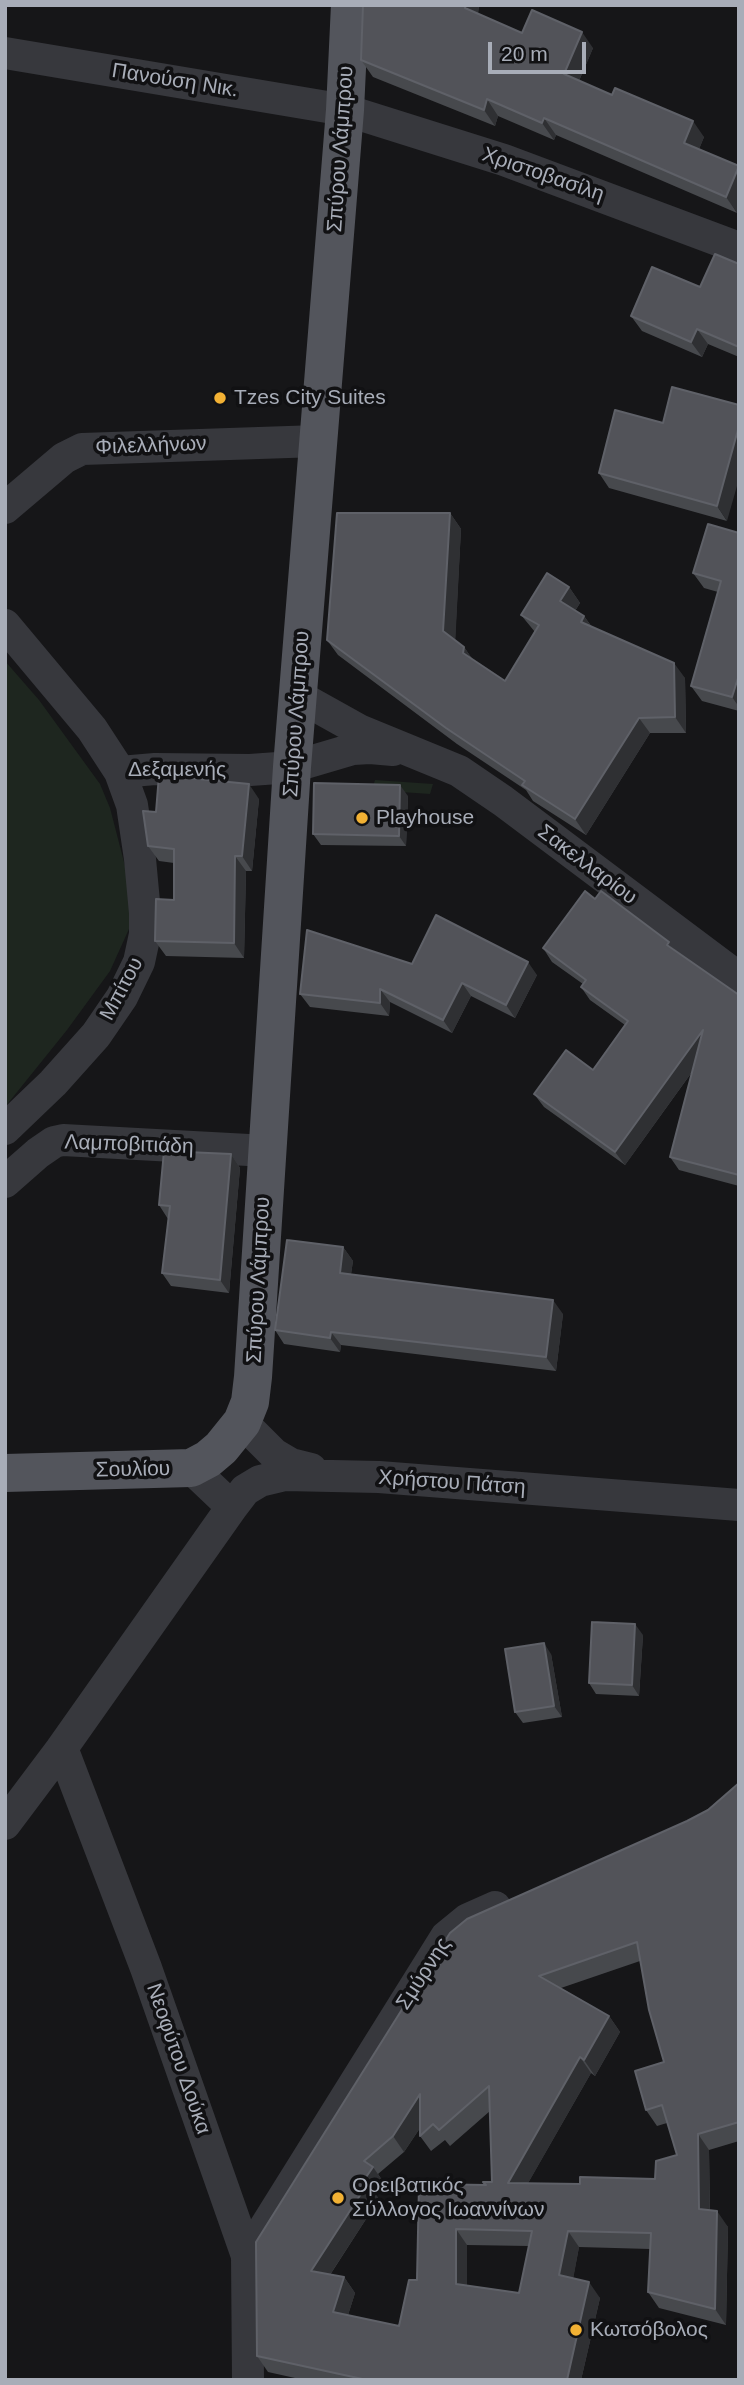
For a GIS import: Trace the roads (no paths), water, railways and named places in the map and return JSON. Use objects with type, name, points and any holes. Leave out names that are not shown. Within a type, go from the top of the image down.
[{"type":"main road","name":"Σπύρου Λάμπρου","points":[[242,1422],[250,1402],[253,1377],[292,767],[345,110],[351,5]]},
{"type":"main road","name":"Σουλίου","points":[[5,1473],[191,1468],[215,1453],[242,1422]]},
{"type":"street","name":"Πανούση Νικ.","points":[[5,52],[345,110]]},
{"type":"street","name":"Χριστοβασίλη","points":[[345,110],[503,160],[650,212],[739,248]]},
{"type":"street","name":"Φιλελλήνων","points":[[5,508],[64,458],[82,449],[318,442]]},
{"type":"street","name":"Δεξαμενής","points":[[5,625],[85,721],[120,772],[292,767]]},
{"type":"street","name":"Σακελλαρίου","points":[[298,696],[359,730],[459,771],[739,978]]},
{"type":"street","name":"Σακελλαρίου","points":[[292,767],[362,748],[432,758]]},
{"type":"street","name":"Μπίτου","points":[[5,1129],[53,1083],[96,1035],[122,997],[139,962],[145,923],[140,859],[132,805],[120,772]]},
{"type":"street","name":"Λαμποβιτιάδη","points":[[5,1182],[38,1153],[63,1139],[267,1151]]},
{"type":"street","points":[[242,1422],[274,1454],[291,1464],[323,1471],[379,1477]]},
{"type":"street","points":[[5,1824],[232,1507],[191,1468]]},
{"type":"street","name":"Χρήστου Πάτση","points":[[232,1507],[253,1485],[279,1475],[379,1477],[739,1505]]},
{"type":"street","name":"Νεοφύτου Δούκα","points":[[62,1748],[146,1968],[247,2256],[248,2380]]},
{"type":"street","name":"Σμύρνης","points":[[247,2256],[446,1937],[468,1919],[517,1897]]},
{"type":"place","name":"Tzes City Suites","points":[[220,398]]},
{"type":"place","name":"Playhouse","points":[[362,818]]},
{"type":"place","name":"Ορειβατικός Σύλλογος Ιωαννίνων","points":[[338,2198]]},
{"type":"place","name":"Κωτσόβολος","points":[[576,2330]]}]
